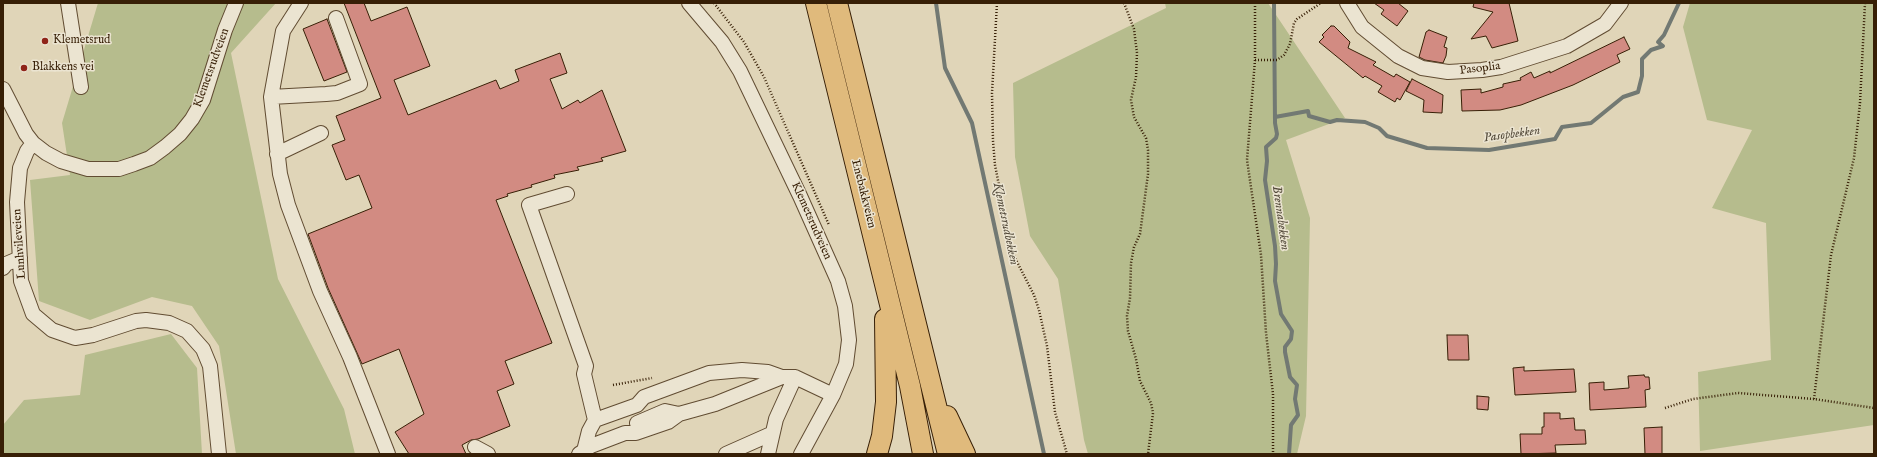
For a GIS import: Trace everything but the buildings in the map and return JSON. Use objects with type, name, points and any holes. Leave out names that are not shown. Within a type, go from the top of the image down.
[{"type":"highway","name":"Enebakkveien","points":[[816,3],[910,386],[923,454]]},
{"type":"highway","name":"Enebakkveien","points":[[837,3],[931,383]]},
{"type":"highway","points":[[877,454],[882,436],[886,402],[885,282]]},
{"type":"highway","points":[[931,383],[948,454]]},
{"type":"highway","points":[[931,383],[965,454]]},
{"type":"street","points":[[68,3],[81,87]]},
{"type":"street","name":"Klemetsrudveien","points":[[33,144],[61,160],[88,169],[119,169],[150,158],[180,134],[192,119],[202,100],[225,30],[236,3]]},
{"type":"street","points":[[301,3],[283,31],[271,96],[280,174],[292,216],[320,291],[350,357],[388,454]]},
{"type":"street","name":"Klemetsrudveien","points":[[688,3],[722,42],[740,71],[800,196],[841,289],[845,306],[849,340],[846,364],[833,395],[801,454]]},
{"type":"street","name":"Pasoplia","points":[[1347,3],[1362,27],[1398,56],[1413,64],[1430,70],[1456,72],[1505,66],[1568,46],[1584,38],[1605,24],[1621,3]]},
{"type":"street","points":[[271,96],[337,93],[360,84],[336,18]]},
{"type":"street","points":[[3,89],[13,111],[33,144]]},
{"type":"street","points":[[277,154],[321,133]]},
{"type":"street","name":"Lunhvileveien","points":[[33,144],[23,159],[18,180],[20,258],[21,280],[30,306],[38,320],[52,330],[70,336],[82,337],[136,321],[155,320],[175,325],[191,335],[203,349],[210,366],[219,454]]},
{"type":"street","points":[[567,194],[529,205],[586,366],[584,374],[595,420]]},
{"type":"street","points":[[3,268],[6,264],[20,258]]},
{"type":"street","points":[[581,452],[595,420],[637,405],[644,397],[710,373],[742,370],[768,372],[789,377],[833,395]]},
{"type":"street","points":[[581,452],[625,433],[636,433],[668,422],[679,414],[701,409],[789,377]]},
{"type":"street","points":[[768,454],[771,434],[783,400],[789,377]]},
{"type":"street","points":[[726,454],[771,434]]},
{"type":"street","points":[[475,447],[488,454]]},
{"type":"path","points":[[997,3],[992,93],[995,165],[1003,211],[1015,258],[1034,295],[1039,310],[1047,346],[1055,412],[1067,454]]},
{"type":"path","points":[[1124,3],[1134,29],[1137,53],[1136,77],[1131,100],[1134,117],[1146,138],[1148,150],[1148,174],[1140,234],[1134,247],[1131,263],[1130,298],[1127,316],[1128,330],[1136,358],[1140,381],[1151,403],[1153,413],[1148,454]]},
{"type":"path","points":[[1255,3],[1255,60],[1247,160],[1261,255],[1266,333],[1272,386],[1273,454]]},
{"type":"path","points":[[1255,60],[1277,60],[1284,55],[1290,44],[1294,22],[1321,3]]},
{"type":"path","points":[[1814,399],[1831,255],[1854,158],[1860,103],[1865,3]]},
{"type":"path","points":[[613,385],[654,378]]},
{"type":"path","points":[[1665,408],[1694,399],[1738,393],[1814,399],[1874,408]]},
{"type":"green space","points":[[98,3],[276,3],[231,53],[278,279],[344,409],[355,454],[236,454],[219,346],[192,306],[152,297],[90,320],[39,301],[30,180],[70,175],[62,123]]},
{"type":"green space","points":[[1165,3],[1268,3],[1345,118],[1286,140],[1310,218],[1306,416],[1297,454],[1088,454],[1084,440],[1058,279],[1030,236],[1015,157],[1013,83],[1166,8]]},
{"type":"green space","points":[[1690,3],[1874,3],[1874,425],[1700,451],[1698,372],[1771,360],[1766,223],[1712,208],[1752,130],[1707,120],[1683,27]]},
{"type":"green space","points":[[171,334],[197,368],[202,454],[3,454],[3,425],[24,400],[80,395],[85,355]]},
{"type":"waterway","name":"Klemetsrudbekken","points":[[936,3],[945,68],[972,123],[1044,454]]},
{"type":"waterway","name":"Brennabekken","points":[[1274,3],[1275,123],[1277,134],[1276,138],[1266,147],[1267,161],[1265,180],[1275,246],[1275,281],[1281,314],[1292,331],[1291,339],[1285,347],[1285,352],[1290,377],[1297,385],[1295,399],[1298,415],[1291,425],[1289,454]]},
{"type":"waterway","name":"Pasopbekken","points":[[1275,117],[1308,111],[1309,116],[1330,122],[1337,120],[1365,122],[1379,128],[1387,136],[1427,148],[1489,150],[1555,139],[1562,127],[1591,123],[1623,97],[1638,92],[1642,76],[1642,59],[1651,50],[1663,46],[1658,42],[1664,35],[1679,3]]},
{"type":"place","name":"Klemetsrud","points":[[45,41]]},
{"type":"place","name":"Blakkens vei","points":[[24,68]]}]
